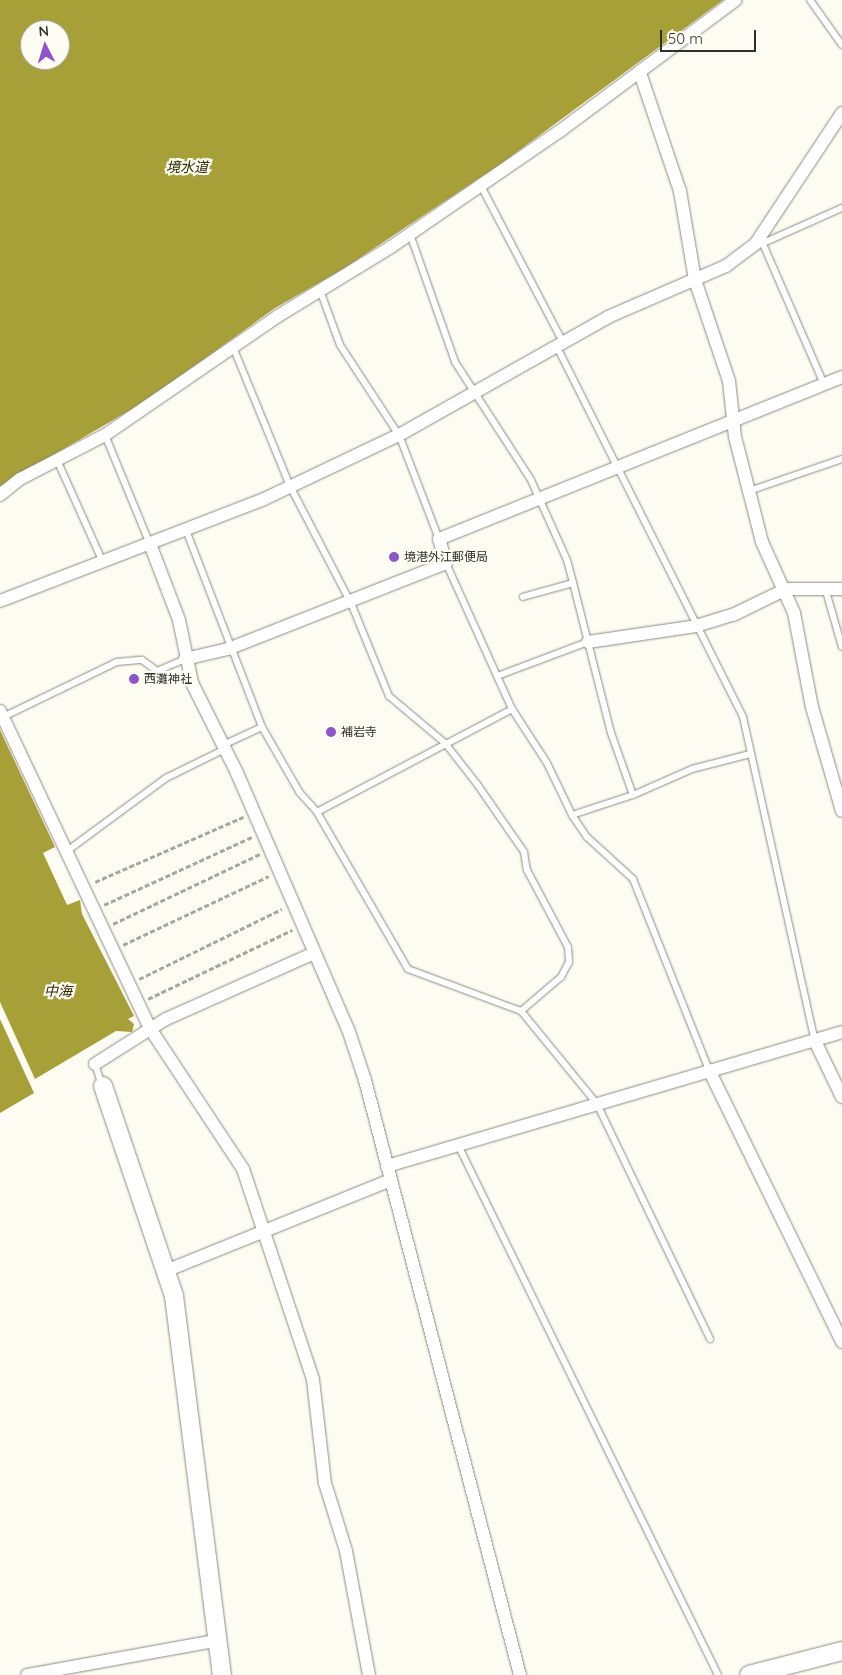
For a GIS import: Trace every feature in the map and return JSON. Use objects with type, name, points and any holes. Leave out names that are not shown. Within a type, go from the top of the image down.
[{"type":"street","points":[[0,494],[57,460],[105,435],[233,347],[321,293],[410,234],[640,73],[736,0]]},
{"type":"street","points":[[640,73],[680,191],[695,280],[729,381],[734,422],[762,542],[786,589],[826,764],[842,811]]},
{"type":"street","points":[[0,601],[102,560],[186,530],[290,486],[399,435],[559,342],[650,296],[695,280],[726,266],[760,244],[842,113]]},
{"type":"street","points":[[185,660],[228,649],[352,602],[446,563],[439,539],[618,470],[842,377]]},
{"type":"street","points":[[150,544],[179,620],[185,660],[253,812],[290,905],[348,1029],[391,1180],[520,1675]]},
{"type":"street","points":[[588,642],[696,626],[733,615],[786,589],[837,592]]},
{"type":"street","points":[[1,714],[151,1030],[178,1078],[228,1142],[242,1169],[262,1235],[313,1380],[325,1483],[346,1551],[369,1675]]},
{"type":"street","points":[[95,1064],[151,1030],[312,954]]},
{"type":"street","points":[[387,1166],[459,1147],[709,1070],[842,1032]]},
{"type":"street","points":[[815,1041],[842,1097]]},
{"type":"street","points":[[709,1070],[842,1342]]},
{"type":"street","points":[[103,1086],[168,1270],[219,1640],[222,1675]]},
{"type":"street","points":[[168,1270],[262,1235],[391,1180]]},
{"type":"street","points":[[27,1675],[219,1640]]},
{"type":"street","points":[[749,1675],[842,1651]]},
{"type":"lane","points":[[810,0],[842,45]]},
{"type":"lane","points":[[481,186],[559,342],[618,470],[696,626],[736,699],[815,1041]]},
{"type":"lane","points":[[824,384],[760,244],[842,208]]},
{"type":"lane","points":[[410,234],[456,362],[473,393],[540,500],[573,583],[588,642],[633,796]]},
{"type":"lane","points":[[321,293],[340,346],[399,435],[439,539]]},
{"type":"lane","points":[[233,347],[290,486],[352,602],[388,696],[445,744],[524,852],[527,870],[568,947],[570,962],[561,977],[521,1011]]},
{"type":"lane","points":[[105,435],[150,544]]},
{"type":"lane","points":[[749,492],[842,459]]},
{"type":"lane","points":[[57,460],[102,560]]},
{"type":"lane","points":[[186,530],[228,649],[262,727],[300,793],[317,812],[408,969],[521,1011],[597,1104],[710,1339]]},
{"type":"lane","points":[[446,563],[500,675],[512,710],[547,763],[572,815],[587,837],[633,879],[709,1070]]},
{"type":"lane","points":[[523,597],[573,583]]},
{"type":"lane","points":[[837,592],[842,647]]},
{"type":"lane","points":[[500,675],[588,642]]},
{"type":"lane","points":[[1,714],[117,662],[142,660],[157,671],[185,660]]},
{"type":"lane","points":[[317,812],[512,710]]},
{"type":"lane","points":[[67,851],[166,778],[262,727]]},
{"type":"lane","points":[[572,815],[633,796],[692,769],[750,754]]},
{"type":"lane","points":[[95,1064],[103,1086]]},
{"type":"lane","points":[[459,1147],[718,1675]]},
{"type":"path","points":[[84,887],[253,812]]},
{"type":"path","points":[[94,910],[261,833]]},
{"type":"path","points":[[103,929],[268,850]]},
{"type":"path","points":[[112,950],[278,873]]},
{"type":"path","points":[[128,984],[290,905]]},
{"type":"path","points":[[138,1004],[300,926]]},
{"type":"water","name":"境水道","points":[[0,0],[723,0],[502,163],[343,269],[275,308],[144,402],[0,486]]},
{"type":"water","name":"中海","points":[[0,730],[55,847],[43,853],[67,905],[80,900],[82,914],[134,1016],[128,1019],[134,1024],[132,1032],[116,1031],[35,1079],[0,1002]]},
{"type":"water","points":[[0,1019],[34,1093],[0,1113]]},
{"type":"place","name":"境港外江郵便局","points":[[394,557]]},
{"type":"place","name":"西灘神社","points":[[134,679]]},
{"type":"place","name":"補岩寺","points":[[331,732]]}]
